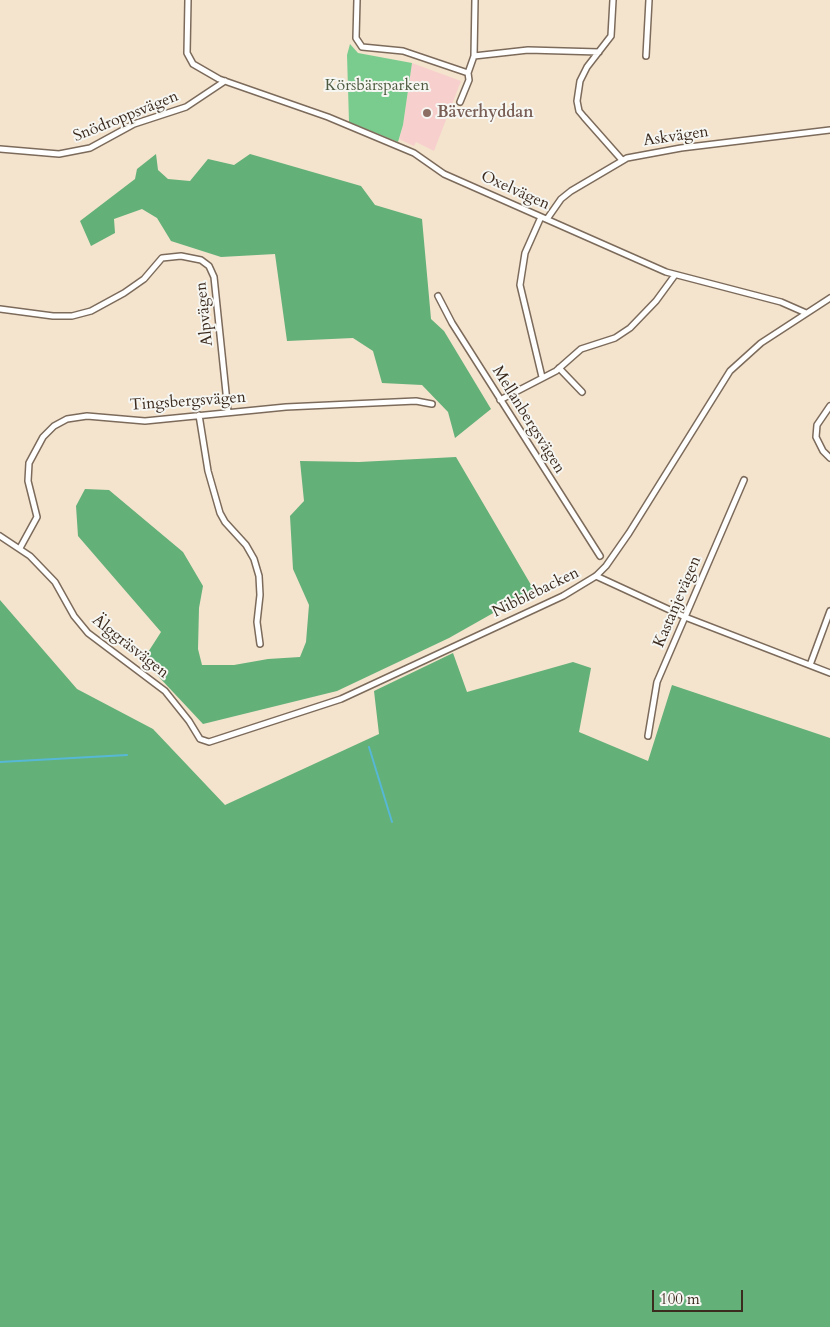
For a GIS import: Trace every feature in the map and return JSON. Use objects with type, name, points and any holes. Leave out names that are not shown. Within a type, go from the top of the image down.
[{"type":"street","name":"Oxelvägen","points":[[188,0],[187,53],[194,64],[222,80],[328,116],[421,156],[444,174],[676,275],[781,302],[806,313]]},
{"type":"street","points":[[357,0],[356,38],[362,46],[404,51],[468,73]]},
{"type":"street","points":[[460,102],[469,80],[468,73],[474,56],[475,0]]},
{"type":"street","points":[[613,0],[612,32],[580,81],[577,101],[579,111],[622,160]]},
{"type":"street","points":[[646,56],[649,0]]},
{"type":"street","points":[[474,56],[528,50],[599,52]]},
{"type":"street","name":"Snödroppsvägen","points":[[0,149],[59,154],[90,148],[134,124],[186,107],[222,80]]},
{"type":"street","name":"Askvägen","points":[[542,377],[520,285],[525,253],[544,218],[571,191],[622,160],[635,155],[830,130]]},
{"type":"street","name":"Alpvägen","points":[[0,309],[53,316],[77,315],[106,304],[134,286],[162,258],[181,256],[202,260],[210,266],[214,277],[228,412]]},
{"type":"street","points":[[500,400],[559,368],[581,349],[615,338],[630,328],[656,301],[676,275]]},
{"type":"street","name":"Mellanbergsvägen","points":[[438,296],[500,400],[600,556]]},
{"type":"street","name":"Nibblebacken","points":[[200,739],[209,742],[342,699],[563,596],[596,576],[606,566],[629,533],[730,371],[761,344],[830,298]]},
{"type":"street","points":[[559,368],[582,392]]},
{"type":"street","name":"Tingsbergsvägen","points":[[20,548],[37,517],[28,481],[29,463],[38,443],[54,426],[67,419],[81,416],[134,421],[228,412],[416,401],[432,404]]},
{"type":"street","points":[[830,406],[817,425],[816,437],[823,451],[830,458]]},
{"type":"street","points":[[199,415],[206,462],[220,513],[225,522],[246,545],[254,559],[259,576],[260,595],[257,622],[260,644]]},
{"type":"street","name":"Kastanjevägen","points":[[648,736],[658,682],[744,480]]},
{"type":"street","name":"Älggräsvägen","points":[[0,536],[20,548],[55,582],[74,616],[88,633],[165,691],[189,721],[200,739]]},
{"type":"street","points":[[596,576],[685,617],[830,673]]},
{"type":"street","points":[[810,665],[830,611]]},
{"type":"shaded area","name":"Bäverhyddan","points":[[412,63],[461,81],[434,151],[416,142],[414,146],[399,139],[403,125]]},
{"type":"green space","name":"Körsbärsparken","points":[[350,44],[358,53],[412,63],[403,125],[398,142],[349,122],[347,55]]},
{"type":"green space","points":[[156,154],[158,170],[168,179],[190,181],[208,159],[234,165],[250,154],[361,186],[375,205],[422,219],[431,319],[444,331],[491,409],[455,438],[448,412],[422,385],[382,383],[373,351],[353,338],[287,341],[275,254],[221,257],[171,241],[157,218],[142,209],[114,219],[115,233],[91,246],[80,221],[135,179],[137,169]]},
{"type":"green space","points":[[456,457],[534,590],[449,638],[337,691],[203,724],[143,660],[161,632],[78,536],[76,506],[85,489],[109,490],[183,552],[203,586],[199,608],[198,649],[202,665],[234,665],[268,659],[300,657],[306,642],[309,605],[293,569],[290,516],[304,501],[300,461],[359,462]]},
{"type":"green space","points":[[0,600],[77,689],[153,729],[225,805],[379,734],[374,691],[453,653],[467,692],[573,662],[591,668],[579,732],[648,761],[672,685],[830,738],[830,1327],[0,1327]]},
{"type":"waterway","points":[[369,747],[392,822]]},
{"type":"waterway","points":[[0,762],[127,755]]},
{"type":"place","name":"Bäverhyddan","points":[[427,113]]}]
